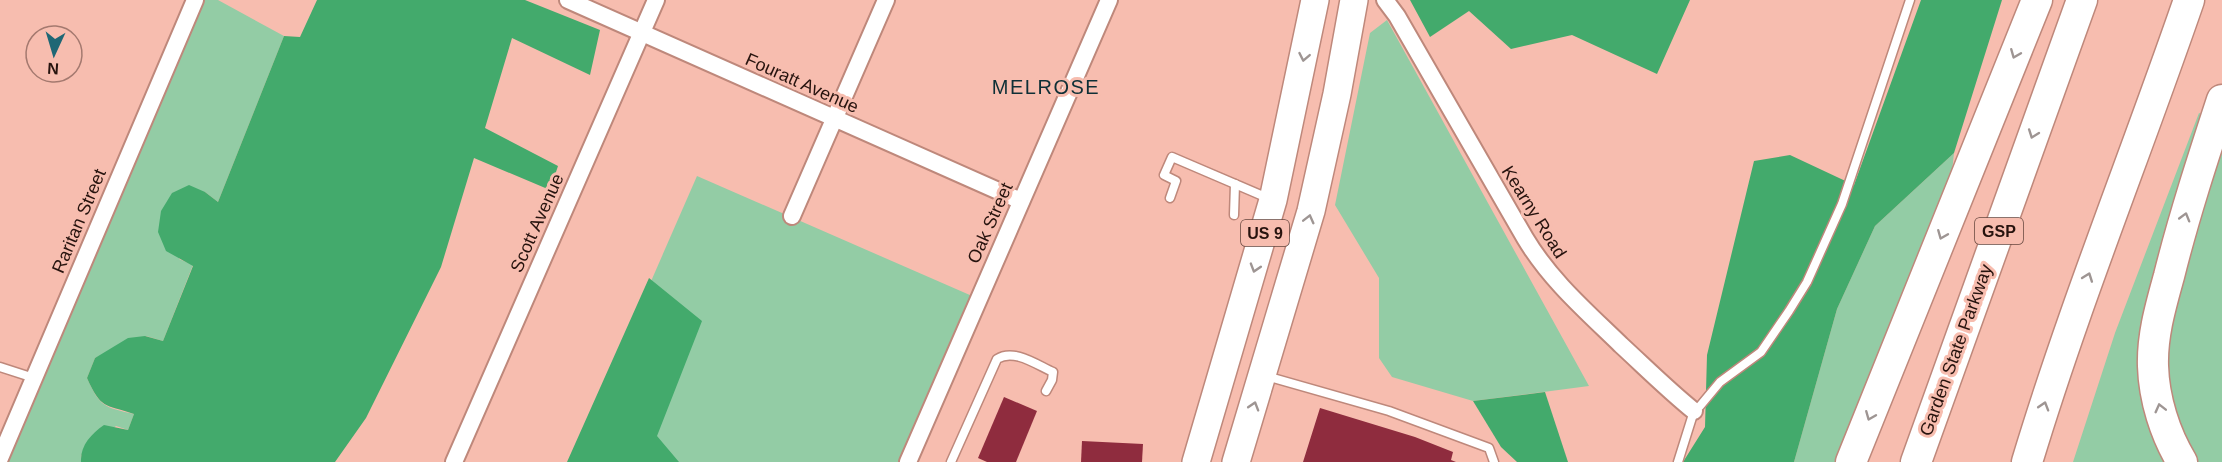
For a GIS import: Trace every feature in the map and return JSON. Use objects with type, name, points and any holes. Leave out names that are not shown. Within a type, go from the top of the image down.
[{"type":"highway","name":"US 9","points":[[1196,462],[1274,200],[1316,0]]},
{"type":"highway","name":"US 9","points":[[1236,462],[1311,210],[1337,94],[1354,0]]},
{"type":"highway","points":[[1851,462],[2037,0]]},
{"type":"highway","name":"Garden State Parkway","points":[[1916,462],[2082,0]]},
{"type":"highway","points":[[2027,462],[2072,322],[2189,0]]},
{"type":"highway","points":[[2158,90],[2203,0]]},
{"type":"highway","points":[[2182,462],[2167,430],[2158,397],[2153,366],[2155,336],[2184,218],[2222,100]]},
{"type":"street","name":"Raritan Street","points":[[0,458],[195,0]]},
{"type":"street","name":"Fouratt Avenue","points":[[568,0],[1021,201]]},
{"type":"street","name":"Scott Avenue","points":[[454,462],[656,0]]},
{"type":"street","points":[[792,216],[886,0]]},
{"type":"street","name":"Oak Street","points":[[908,462],[1109,0]]},
{"type":"street","name":"Kearny Road","points":[[1384,0],[1397,16],[1524,238],[1545,268],[1569,296],[1694,411]]},
{"type":"lane","points":[[1677,462],[1694,411],[1720,382],[1761,352],[1807,282],[1842,204],[1910,0]]},
{"type":"lane","points":[[1170,198],[1176,181],[1164,175],[1172,157],[1274,200]]},
{"type":"lane","points":[[1234,215],[1235,184]]},
{"type":"lane","points":[[951,462],[997,359],[1002,355],[1011,354],[1053,372],[1052,380],[1046,391]]},
{"type":"lane","points":[[0,367],[34,378]]},
{"type":"lane","points":[[1263,375],[1389,411],[1489,448],[1494,462]]},
{"type":"green space","points":[[195,0],[218,0],[284,36],[218,202],[205,192],[179,259],[193,265],[163,341],[146,336],[95,358],[87,378],[104,404],[116,410],[134,414],[128,430],[116,426],[81,455],[81,462],[0,462]]},
{"type":"green space","points":[[317,0],[525,0],[600,30],[590,75],[512,38],[485,128],[558,166],[550,190],[474,158],[441,267],[366,418],[335,462],[81,462],[84,446],[95,432],[104,425],[128,430],[134,414],[104,404],[96,395],[87,378],[95,358],[128,338],[145,336],[163,341],[193,266],[166,251],[158,232],[161,211],[172,193],[189,185],[205,192],[218,202],[284,36],[300,37]]},
{"type":"green space","points":[[1410,0],[1690,0],[1657,74],[1572,35],[1511,49],[1469,11],[1430,37]]},
{"type":"green space","points":[[1921,0],[2002,0],[1954,153],[1875,226],[1837,309],[1794,462],[1683,462],[1705,427],[1707,355],[1754,161],[1790,155],[1854,185]]},
{"type":"green space","points":[[1387,20],[1589,386],[1473,401],[1392,377],[1379,358],[1379,278],[1335,205],[1370,33]]},
{"type":"green space","points":[[2199,113],[2207,116],[2153,296],[2168,462],[2073,462],[2115,333]]},
{"type":"green space","points":[[2222,133],[2222,462],[2194,462],[2184,444],[2165,382],[2173,297]]},
{"type":"green space","points":[[1954,153],[1951,181],[1837,462],[1794,462],[1837,309],[1875,226]]},
{"type":"green space","points":[[697,176],[979,299],[908,462],[621,462],[586,430]]},
{"type":"green space","points":[[649,278],[702,321],[657,436],[679,462],[567,462]]},
{"type":"green space","points":[[1545,392],[1568,462],[1517,462],[1501,447],[1473,401]]},
{"type":"building","points":[[1004,397],[1037,411],[1016,462],[987,462],[978,458]]},
{"type":"building","points":[[1320,408],[1415,437],[1453,452],[1451,460],[1456,462],[1303,462]]},
{"type":"building","points":[[1082,441],[1143,444],[1142,462],[1081,462]]},
{"type":"district","name":"MELROSE","points":[[1046,87]]}]
